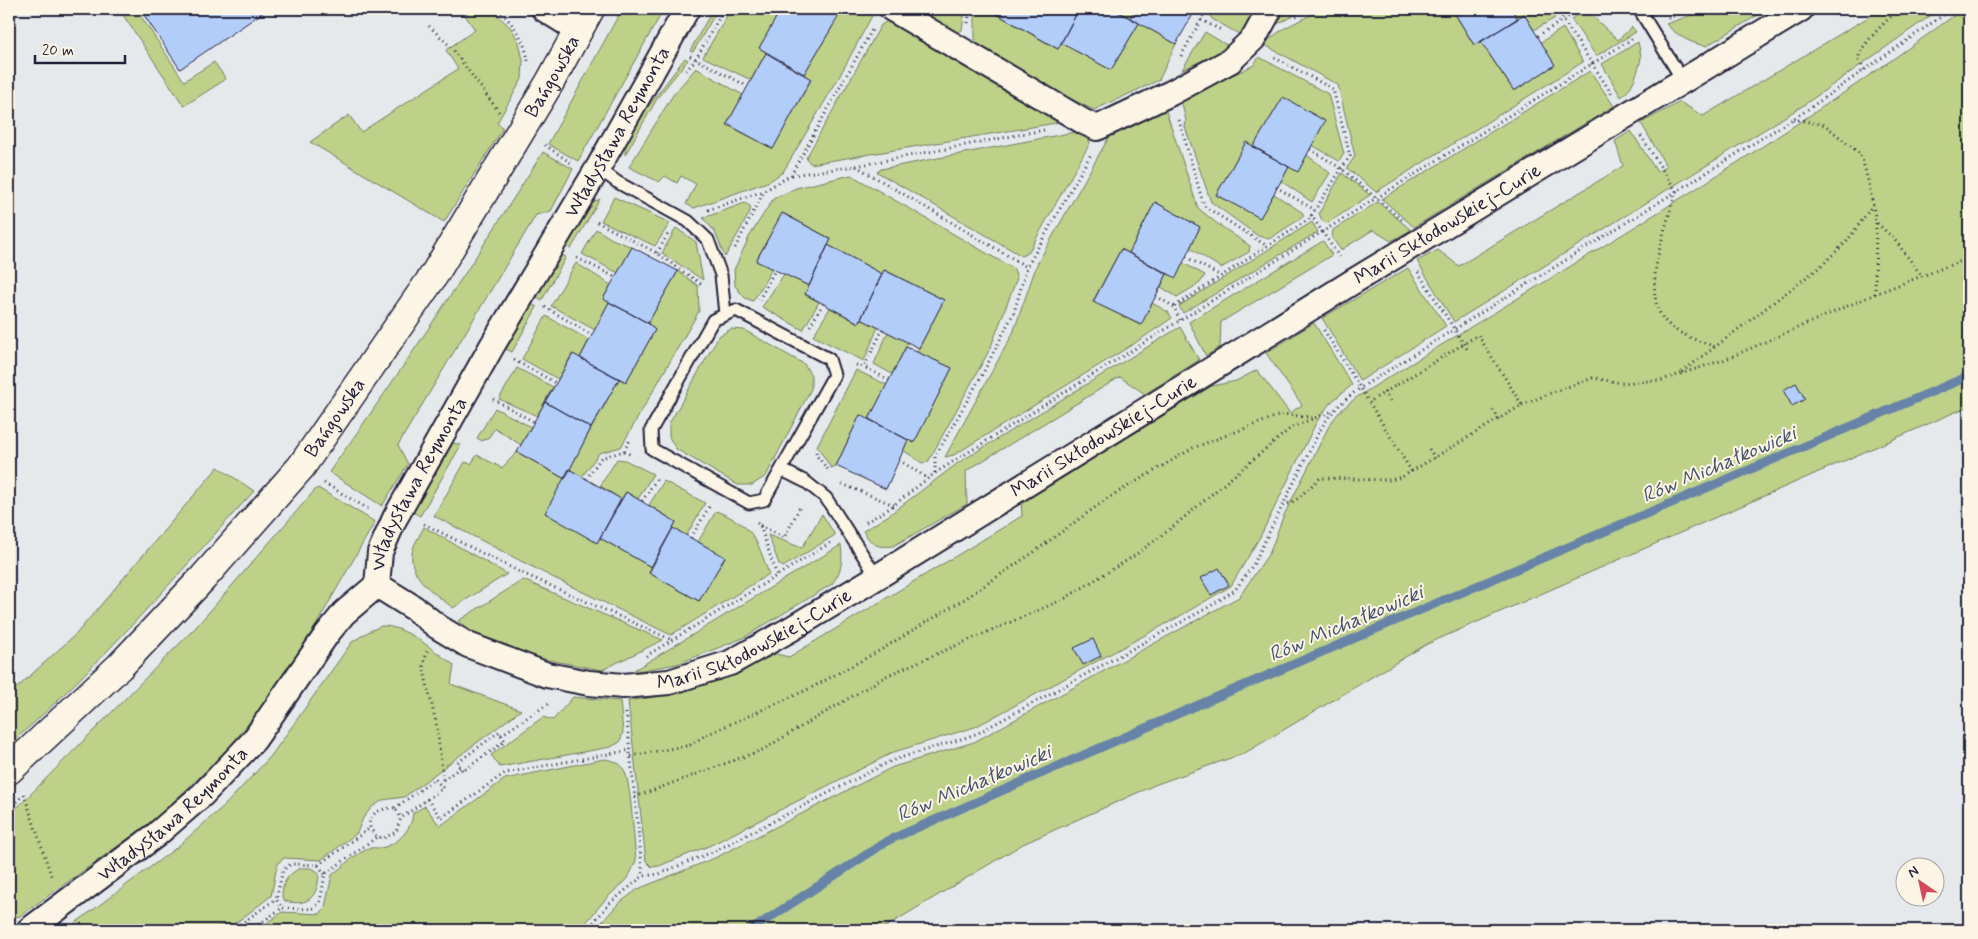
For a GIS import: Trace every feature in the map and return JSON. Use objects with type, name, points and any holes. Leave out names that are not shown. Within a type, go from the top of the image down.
[{"type":"street","points":[[544,9],[584,19]]},
{"type":"street","name":"Władysława Reymonta","points":[[28,930],[156,835],[203,794],[254,740],[327,634],[344,613],[377,585],[380,552],[395,518],[492,346],[587,167],[687,9]]},
{"type":"street","points":[[892,9],[1090,125],[1171,92],[1230,61],[1254,38],[1270,9]]},
{"type":"street","name":"Marii Skłodowskiej-Curie","points":[[377,585],[414,608],[438,628],[468,645],[547,675],[589,684],[623,686],[669,682],[730,662],[791,629],[877,577],[1354,281],[1801,9]]},
{"type":"street","name":"Bańgowska","points":[[9,770],[120,666],[203,578],[301,466],[434,274],[550,82],[584,19]]},
{"type":"lane","points":[[1639,9],[1683,81]]},
{"type":"lane","points":[[587,167],[688,220],[708,240],[721,275],[725,314]]},
{"type":"lane","points":[[736,310],[829,359],[834,375],[764,500],[749,503],[652,449],[651,430],[714,320],[725,314],[736,310]]},
{"type":"lane","points":[[782,470],[806,482],[826,498],[877,577]]},
{"type":"path","points":[[498,9],[514,26],[522,40],[528,58],[528,66]]},
{"type":"path","points":[[770,9],[778,13]]},
{"type":"path","points":[[1556,9],[1591,64]]},
{"type":"path","points":[[1538,36],[1580,9]]},
{"type":"path","points":[[641,659],[890,508],[927,478],[1591,64],[1669,18],[1695,9]]},
{"type":"path","points":[[1864,70],[1858,59],[1859,53],[1876,31],[1899,9]]},
{"type":"path","points":[[635,797],[762,750],[888,675],[1064,599],[1134,556],[1169,530],[1292,427],[1331,412],[1360,388],[1794,119],[1952,9]]},
{"type":"path","points":[[1174,308],[1309,219],[1350,156],[1333,90],[1200,20]]},
{"type":"path","points":[[791,175],[875,25]]},
{"type":"path","points":[[429,26],[451,47],[500,113]]},
{"type":"path","points":[[696,59],[747,86]]},
{"type":"path","points":[[1178,114],[1204,206],[1267,246]]},
{"type":"path","points":[[1794,119],[1825,125],[1861,154],[1876,222],[1875,294]]},
{"type":"path","points":[[688,220],[699,213],[764,191],[791,175],[856,166],[1090,125],[1099,140],[1027,268],[1014,312],[983,374],[935,457],[935,473]]},
{"type":"path","points":[[542,144],[587,167]]},
{"type":"path","points":[[1310,149],[1342,169],[1414,229],[1422,240]]},
{"type":"path","points":[[1658,163],[1676,191],[1655,271],[1654,298],[1663,318],[1680,332],[1715,347]]},
{"type":"path","points":[[856,166],[1027,268]]},
{"type":"path","points":[[1276,187],[1314,210]]},
{"type":"path","points":[[721,275],[764,191]]},
{"type":"path","points":[[1679,374],[1820,267],[1847,241],[1873,205]]},
{"type":"path","points":[[1312,215],[1354,281]]},
{"type":"path","points":[[595,221],[657,253],[701,283],[701,291]]},
{"type":"path","points":[[1876,222],[1894,239],[1922,276]]},
{"type":"path","points":[[1186,257],[1221,276]]},
{"type":"path","points":[[1283,505],[1296,500],[1320,478],[1390,480],[1412,472],[1522,405],[1553,392],[1593,378],[1621,383],[1662,380],[1726,359],[1875,294],[1969,258]]},
{"type":"path","points":[[596,268],[615,277]]},
{"type":"path","points":[[754,307],[776,270]]},
{"type":"path","points":[[1419,274],[1469,352]]},
{"type":"path","points":[[1156,296],[1174,308],[1180,320]]},
{"type":"path","points":[[810,327],[822,304]]},
{"type":"path","points":[[573,324],[592,335]]},
{"type":"path","points":[[864,367],[882,329]]},
{"type":"path","points":[[1325,330],[1412,472]]},
{"type":"path","points":[[1369,402],[1478,335],[1522,405]]},
{"type":"path","points":[[856,365],[889,380]]},
{"type":"path","points":[[537,372],[556,383]]},
{"type":"path","points":[[1384,392],[1390,401]]},
{"type":"path","points":[[1493,410],[1499,419]]},
{"type":"path","points":[[514,412],[534,422]]},
{"type":"path","points":[[587,930],[610,903],[643,876],[659,874],[717,850],[891,761],[978,733],[1209,607],[1235,590],[1248,572],[1331,412]]},
{"type":"path","points":[[631,756],[690,745],[706,735],[811,688],[879,651],[963,600],[1034,552],[1108,498],[1192,448],[1283,414],[1316,418]]},
{"type":"path","points":[[624,451],[634,434]]},
{"type":"path","points":[[1430,449],[1435,458]]},
{"type":"path","points":[[586,479],[601,458]]},
{"type":"path","points":[[899,460],[927,478]]},
{"type":"path","points":[[642,501],[657,479]]},
{"type":"path","points":[[331,488],[370,511]]},
{"type":"path","points":[[691,538],[713,500]]},
{"type":"path","points":[[760,525],[784,538],[800,505],[809,509]]},
{"type":"path","points":[[422,523],[520,572],[672,640]]},
{"type":"path","points":[[427,650],[423,667],[436,727],[443,780]]},
{"type":"path","points":[[501,735],[527,716]]},
{"type":"path","points":[[499,732],[501,735],[505,741],[463,771],[457,763],[499,732]]},
{"type":"path","points":[[628,733],[643,876]]},
{"type":"path","points":[[427,799],[441,818],[505,773],[631,750]]},
{"type":"path","points":[[439,783],[461,767]]},
{"type":"path","points":[[251,930],[282,908],[312,908],[320,903],[325,874],[377,837],[384,838],[396,832],[401,818],[443,788],[439,783],[435,779],[395,808],[387,807],[375,813],[370,820],[370,828],[377,837]]},
{"type":"path","points":[[24,794],[62,906]]},
{"type":"path","points":[[395,808],[401,818]]},
{"type":"path","points":[[232,930],[276,899],[283,870],[291,864],[318,865],[370,828]]},
{"type":"path","points":[[318,865],[325,874]]},
{"type":"path","points":[[276,899],[282,908]]},
{"type":"green space","points":[[119,9],[136,9],[184,81],[214,62],[226,79],[184,106]]},
{"type":"green space","points":[[461,9],[491,9],[511,28],[519,42],[523,60],[522,79],[497,123],[503,128],[444,222],[310,142],[349,115],[361,132],[458,69],[446,50],[475,30]]},
{"type":"green space","points":[[622,9],[664,9],[578,161],[548,144]]},
{"type":"green space","points":[[713,9],[718,9],[693,52],[690,51]]},
{"type":"green space","points":[[731,9],[759,9],[776,18],[760,48],[766,53],[751,80],[703,57]]},
{"type":"green space","points":[[843,9],[870,9],[873,14],[838,79],[783,172],[770,181],[694,208],[686,204],[696,184],[681,176],[677,183],[665,176],[659,182],[629,167],[673,95],[696,68],[743,95],[727,125],[773,148],[811,80],[804,74]]},
{"type":"green space","points":[[923,9],[965,9],[962,30],[957,34],[921,12]]},
{"type":"green space","points":[[975,9],[988,9],[1057,49],[1061,43],[1111,70],[1139,23],[1176,44],[1159,80],[1094,110],[1071,99],[975,42]]},
{"type":"green space","points":[[1112,9],[1135,9],[1130,18]]},
{"type":"green space","points":[[1214,9],[1257,9],[1244,33],[1239,34],[1212,19],[1210,16]]},
{"type":"green space","points":[[1281,9],[1307,9],[1271,27]]},
{"type":"green space","points":[[1322,9],[1452,9],[1474,45],[1481,42],[1514,91],[1554,65],[1541,42],[1563,28],[1583,62],[1376,192],[1347,168],[1355,156],[1338,85],[1263,44],[1283,29]]},
{"type":"green space","points":[[1511,9],[1548,9],[1555,18],[1534,30],[1524,14],[1518,19]]},
{"type":"green space","points":[[1586,9],[1593,9],[1588,12],[1618,40],[1632,27],[1636,32],[1596,56],[1571,19]]},
{"type":"green space","points":[[1709,9],[1768,9],[1706,46],[1684,38],[1666,24]]},
{"type":"green space","points":[[1882,9],[1940,9],[1804,105],[1454,322],[1417,261],[1438,250],[1459,266],[1623,166],[1615,141],[1631,131],[1657,172],[1666,166],[1641,123],[1680,102],[1703,116]]},
{"type":"green space","points":[[1963,9],[1969,9],[1969,406],[1427,644],[1245,753],[1157,784],[1023,844],[880,930],[595,930],[618,904],[638,889],[717,857],[893,767],[974,742],[1239,597],[1270,552],[1283,517],[1330,424],[1340,411],[1357,397],[1740,161],[1816,112]]},
{"type":"green space","points":[[889,20],[1058,118],[1056,123],[811,164],[806,158],[881,25]]},
{"type":"green space","points":[[1205,32],[1230,47],[1182,70]]},
{"type":"green space","points":[[1638,42],[1641,58],[1639,68],[1632,85],[1621,97],[1602,64]]},
{"type":"green space","points":[[1259,57],[1328,94],[1344,154],[1339,161],[1312,145],[1283,98],[1253,147],[1246,143],[1216,195],[1260,217],[1274,194],[1303,213],[1303,217],[1269,239],[1258,236],[1211,202],[1185,127],[1186,121],[1181,99],[1254,65]]},
{"type":"green space","points":[[685,58],[688,60],[658,97],[625,155],[625,137]]},
{"type":"green space","points":[[1590,71],[1614,106],[1414,227],[1382,199]]},
{"type":"green space","points":[[1165,108],[1198,208],[1250,246],[1249,252],[1221,268],[1190,248],[1200,227],[1155,202],[1129,253],[1121,249],[1093,301],[1140,325],[1152,303],[1168,312],[1172,318],[954,455],[945,457],[1013,333],[1037,264],[1109,137]]},
{"type":"green space","points":[[1080,131],[1087,135],[1090,143],[1028,253],[1022,256],[877,172],[881,169]]},
{"type":"green space","points":[[543,152],[573,169],[551,211],[536,215],[398,445],[408,464],[382,506],[329,472],[438,314]]},
{"type":"green space","points":[[1307,155],[1330,173],[1312,202],[1281,181],[1289,167]]},
{"type":"green space","points":[[1342,173],[1370,195],[1328,223],[1322,221],[1319,213]]},
{"type":"green space","points":[[851,175],[1014,269],[1017,278],[990,349],[928,462],[922,463],[903,450],[908,440],[914,442],[952,368],[917,352],[944,300],[885,270],[882,274],[828,245],[831,239],[783,213],[756,260],[772,269],[753,301],[745,298],[735,286],[734,270],[749,237],[773,199],[796,188]]},
{"type":"green space","points":[[614,197],[670,223],[655,246],[601,221]]},
{"type":"green space","points":[[600,199],[571,249],[564,245],[590,204]]},
{"type":"green space","points":[[1378,202],[1411,230],[1391,241],[1373,230],[1341,250],[1332,238],[1333,230]]},
{"type":"green space","points":[[745,203],[751,207],[749,214],[725,257],[715,232],[703,218]]},
{"type":"green space","points":[[1312,222],[1318,232],[1183,313],[1179,306]]},
{"type":"green space","points":[[676,228],[696,242],[703,280],[662,253]]},
{"type":"green space","points":[[596,229],[612,239],[632,247],[618,273],[582,254]]},
{"type":"green space","points":[[1323,241],[1332,255],[1221,322],[1220,347],[1206,356],[1189,322]]},
{"type":"green space","points":[[560,254],[566,257],[542,300],[534,295]]},
{"type":"green space","points":[[576,263],[611,285],[603,299],[609,302],[595,330],[551,306]]},
{"type":"green space","points":[[1183,263],[1205,275],[1200,283],[1177,297],[1161,287],[1167,274],[1176,277]]},
{"type":"green space","points":[[1408,268],[1446,326],[1360,381],[1322,318]]},
{"type":"green space","points":[[678,271],[698,286],[699,311],[621,447],[599,453],[582,477],[569,469],[619,379],[626,382],[655,330],[648,323]]},
{"type":"green space","points":[[784,274],[809,286],[805,295],[819,302],[803,330],[762,307]]},
{"type":"green space","points":[[531,304],[537,307],[512,352],[506,349]]},
{"type":"green space","points":[[830,308],[858,323],[861,319],[878,327],[864,361],[813,336]]},
{"type":"green space","points":[[546,316],[589,340],[580,358],[572,354],[558,379],[522,359]]},
{"type":"green space","points":[[1314,323],[1352,385],[1330,403],[1316,423],[1261,535],[1231,586],[1175,619],[975,727],[894,752],[711,845],[659,866],[652,867],[646,861],[628,701],[680,693],[727,677],[776,654],[789,657],[1022,516],[1021,501],[1212,386],[1236,381],[1257,370],[1290,413],[1302,405],[1266,353]]},
{"type":"green space","points":[[1180,327],[1199,360],[1145,394],[1120,377],[966,471],[967,504],[893,546],[878,546],[869,540],[863,531],[889,515],[958,463]]},
{"type":"green space","points":[[731,329],[744,330],[804,364],[811,375],[811,389],[766,476],[752,485],[738,485],[676,449],[669,437],[669,424],[719,336]]},
{"type":"green space","points":[[888,332],[908,342],[892,374],[874,364]]},
{"type":"green space","points":[[517,368],[553,387],[537,416],[499,399]]},
{"type":"green space","points":[[856,370],[887,385],[869,419],[860,415],[836,466],[831,468],[817,446]]},
{"type":"green space","points":[[495,408],[531,427],[521,445],[495,428],[489,437],[482,441],[477,438]]},
{"type":"green space","points":[[453,443],[461,445],[420,516],[413,512]]},
{"type":"green space","points":[[517,452],[565,479],[600,538],[651,567],[649,573],[699,601],[725,557],[698,542],[716,511],[734,519],[753,535],[769,574],[671,635],[550,576],[434,516],[465,462],[471,464],[477,455],[502,468]]},
{"type":"green space","points":[[617,459],[625,460],[653,474],[638,499],[626,492],[621,499],[600,486]]},
{"type":"green space","points":[[218,467],[254,491],[105,653],[42,716],[9,745],[9,695],[77,633]]},
{"type":"green space","points":[[664,481],[705,503],[686,536],[673,528],[676,522],[649,505]]},
{"type":"green space","points":[[318,488],[375,522],[312,632],[273,693],[223,755],[153,821],[20,916],[9,918],[9,816],[196,627]]},
{"type":"green space","points":[[822,514],[835,535],[783,567],[779,564],[768,535],[802,548]]},
{"type":"green space","points":[[424,527],[507,574],[453,608],[425,585],[415,571],[412,553]]},
{"type":"green space","points":[[841,545],[841,566],[832,584],[743,638],[677,664],[631,672]]},
{"type":"green space","points":[[523,580],[663,640],[602,670],[543,659],[472,632],[458,621]]},
{"type":"green space","points":[[381,626],[410,634],[454,665],[451,684],[521,710],[404,797],[383,800],[372,807],[363,818],[357,833],[321,860],[284,858],[277,866],[271,896],[233,925],[222,925],[209,930],[66,930],[176,848],[225,805],[271,756],[352,642]]},
{"type":"green space","points":[[573,697],[620,701],[623,732],[620,742],[611,747],[500,767],[491,755],[543,717],[553,720]]},
{"type":"green space","points":[[604,759],[618,763],[626,776],[636,860],[624,882],[605,900],[579,930],[257,930],[282,912],[320,914],[325,907],[332,875],[363,851],[371,848],[386,847],[397,841],[410,825],[413,813],[425,806],[440,826],[505,779]]},
{"type":"green space","points":[[301,868],[313,869],[319,874],[314,894],[306,901],[300,903],[285,901],[282,897],[284,883],[292,873]]},
{"type":"building","points":[[140,9],[268,9],[180,69]]},
{"type":"building","points":[[781,9],[843,9],[804,74],[759,48]]},
{"type":"building","points":[[988,9],[1079,9],[1058,49]]},
{"type":"building","points":[[1079,9],[1112,9],[1139,23],[1111,70],[1061,43]]},
{"type":"building","points":[[1135,9],[1196,9],[1176,44],[1130,18]]},
{"type":"building","points":[[1452,9],[1511,9],[1518,19],[1474,45]]},
{"type":"building","points":[[1524,14],[1555,65],[1514,91],[1481,42]]},
{"type":"building","points":[[766,53],[811,79],[773,149],[727,124]]},
{"type":"building","points":[[1283,97],[1325,121],[1298,172],[1253,147]]},
{"type":"building","points":[[1246,142],[1289,167],[1260,218],[1216,195]]},
{"type":"building","points":[[1155,202],[1200,227],[1176,278],[1129,253]]},
{"type":"building","points":[[782,213],[831,239],[809,286],[756,261]]},
{"type":"building","points":[[828,245],[882,274],[859,323],[805,294]]},
{"type":"building","points":[[632,247],[678,271],[648,323],[603,299]]},
{"type":"building","points":[[1121,249],[1167,274],[1141,325],[1093,302]]},
{"type":"building","points":[[884,270],[944,300],[919,348],[861,319]]},
{"type":"building","points":[[609,302],[648,323],[655,330],[626,382],[580,358]]},
{"type":"building","points":[[906,347],[952,368],[914,443],[869,419]]},
{"type":"building","points":[[573,354],[619,379],[591,428],[545,402]]},
{"type":"building","points":[[1796,383],[1805,399],[1792,406],[1783,390]]},
{"type":"building","points":[[545,402],[591,428],[565,479],[517,452]]},
{"type":"building","points":[[860,415],[908,440],[886,489],[836,466]]},
{"type":"building","points":[[569,469],[621,499],[597,543],[545,513]]},
{"type":"building","points":[[626,492],[676,522],[651,567],[600,538]]},
{"type":"building","points":[[673,528],[725,557],[699,601],[649,573]]},
{"type":"building","points":[[1219,568],[1229,585],[1211,595],[1201,578]]},
{"type":"building","points":[[1093,639],[1101,656],[1083,665],[1074,648]]},
{"type":"waterway","name":"Rów Michałkowicki","points":[[751,930],[889,840],[1205,702],[1969,376]]}]
